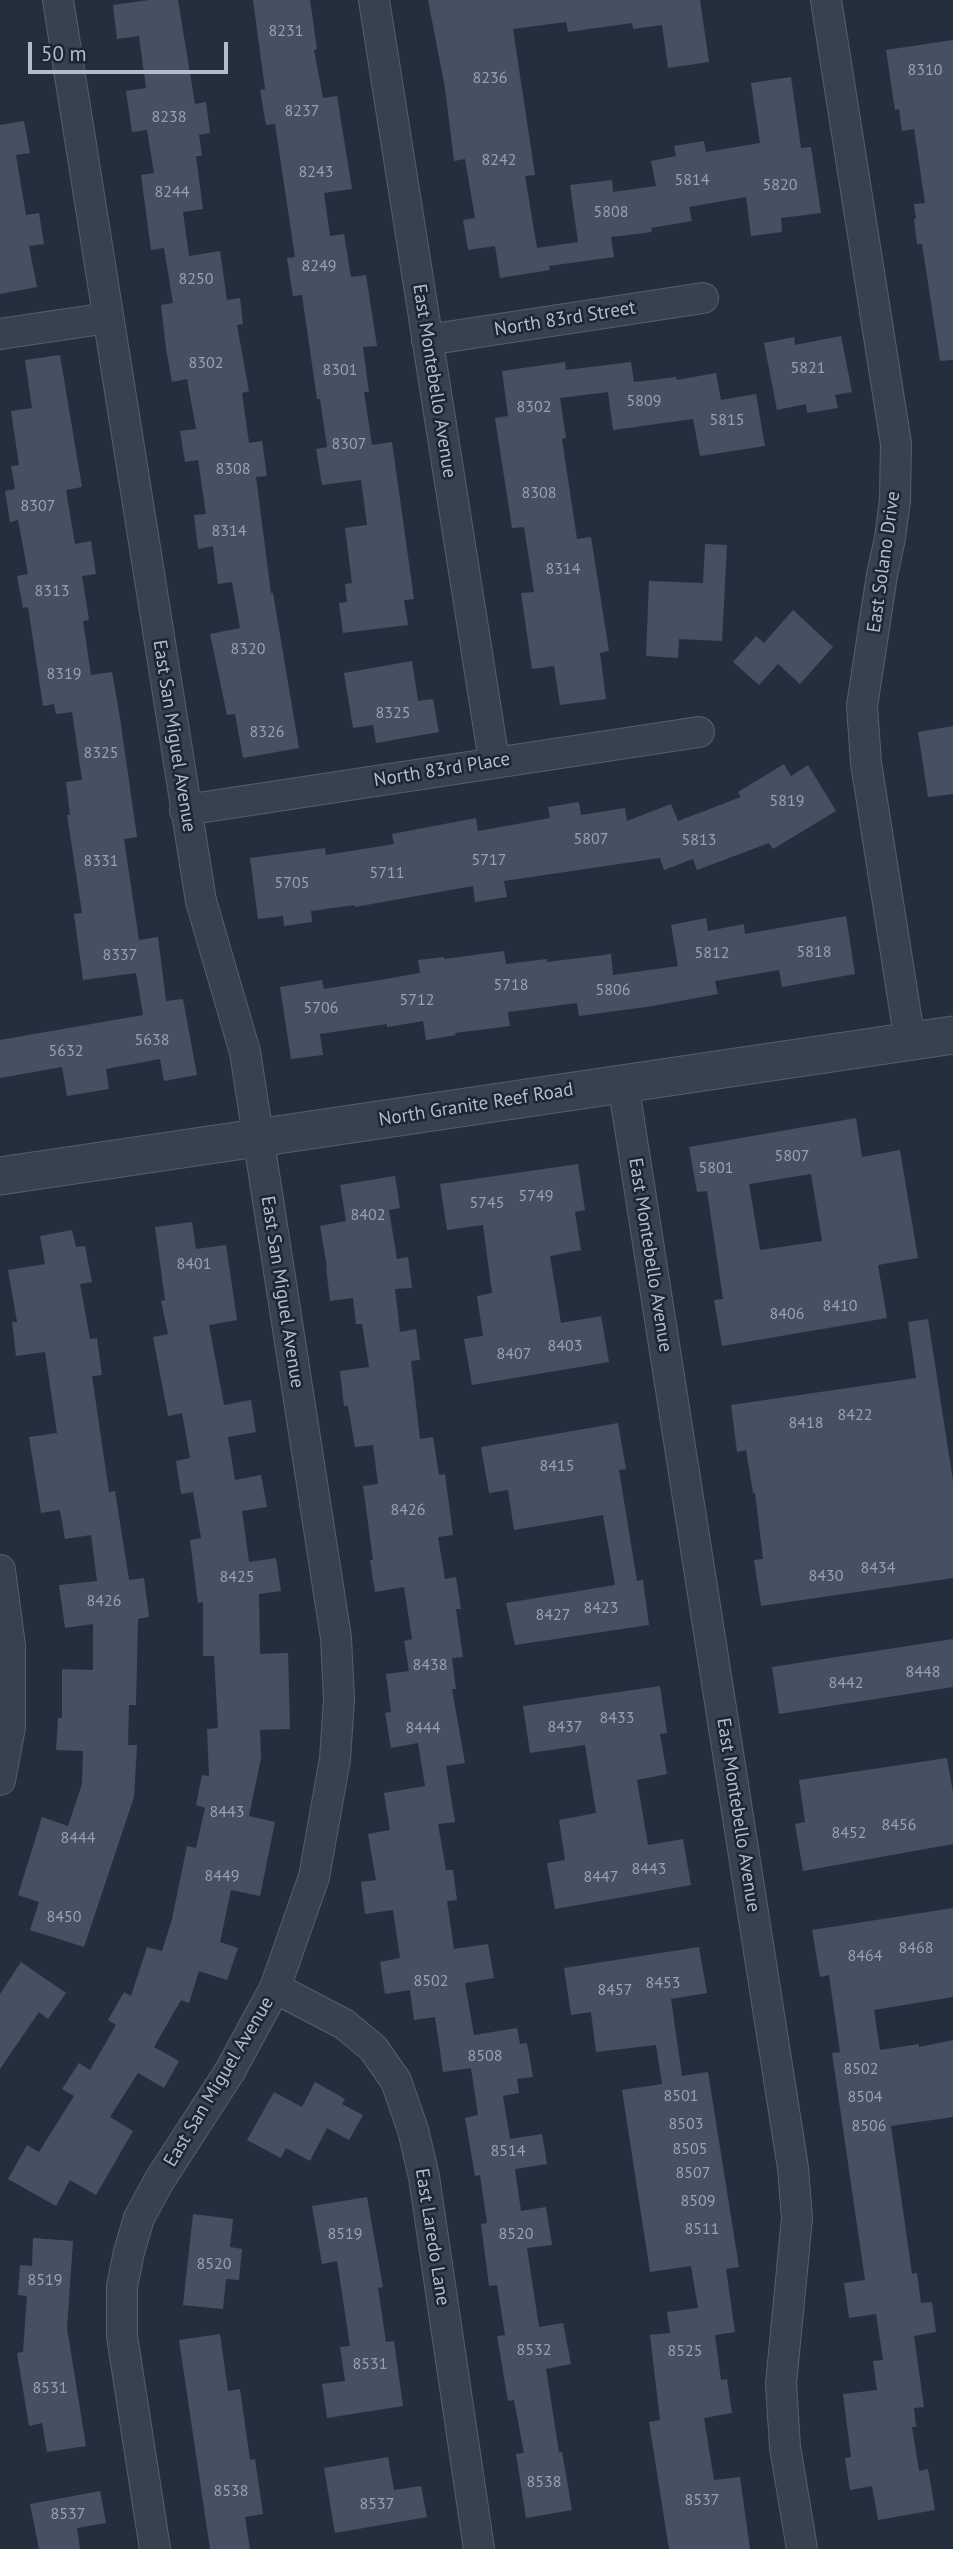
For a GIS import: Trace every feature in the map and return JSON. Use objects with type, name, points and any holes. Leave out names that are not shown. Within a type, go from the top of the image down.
[{"type":"street","name":"East San Miguel Avenue","points":[[58,0],[201,901],[246,1052],[335,1638],[338,1699],[335,1759],[314,1877],[275,1988],[230,2071],[159,2181],[139,2218],[129,2252],[122,2286],[122,2336],[155,2549]]},
{"type":"street","name":"East Montebello Avenue","points":[[374,0],[494,761]]},
{"type":"street","name":"East Solano Drive","points":[[826,0],[896,444],[895,500],[862,706],[866,762],[910,1042]]},
{"type":"street","name":"North 83rd Street","points":[[428,340],[703,298]]},
{"type":"street","points":[[0,334],[108,318]]},
{"type":"street","name":"North 83rd Place","points":[[185,810],[699,732]]},
{"type":"street","name":"North Granite Reef Road","points":[[0,1176],[953,1035]]},
{"type":"street","name":"East Montebello Avenue","points":[[622,1083],[793,2168],[797,2218],[781,2384],[785,2447],[802,2549]]},
{"type":"street","points":[[0,1570],[10,1646],[10,1727],[0,1780]]},
{"type":"street","name":"East Laredo Lane","points":[[275,1988],[344,2024],[373,2048],[396,2081],[413,2130],[424,2177],[480,2549]]},
{"type":"building","points":[[149,0],[178,0],[195,104],[206,102],[210,133],[199,135],[202,156],[196,156],[203,209],[183,212],[189,256],[220,251],[227,300],[240,298],[243,324],[237,325],[249,391],[242,393],[249,443],[262,441],[267,476],[256,477],[271,593],[299,748],[243,758],[235,714],[227,715],[210,634],[240,628],[232,582],[218,584],[213,546],[198,549],[194,515],[206,514],[198,460],[185,462],[180,431],[196,429],[187,379],[172,382],[161,305],[173,303],[164,248],[151,250],[141,175],[154,173],[147,130],[132,132],[126,91],[146,88],[139,36],[117,39],[113,5]]},
{"type":"building","points":[[253,0],[310,0],[317,49],[314,50],[323,98],[337,96],[352,189],[324,193],[330,236],[344,234],[351,277],[366,275],[377,346],[363,347],[369,392],[364,392],[372,445],[392,442],[414,599],[404,600],[408,625],[343,633],[339,603],[347,602],[345,584],[352,583],[345,528],[367,525],[361,480],[322,485],[316,449],[327,447],[302,295],[293,296],[287,258],[295,257],[275,124],[266,125],[260,90],[265,89]]},
{"type":"building","points":[[428,0],[700,0],[709,62],[668,68],[662,25],[633,29],[632,23],[568,32],[566,22],[513,29],[535,175],[525,176],[537,248],[578,242],[570,185],[612,180],[613,192],[656,186],[651,161],[676,156],[674,146],[704,141],[706,152],[760,143],[751,83],[791,77],[801,148],[811,147],[821,213],[781,218],[782,232],[751,236],[746,197],[689,207],[692,221],[651,228],[652,232],[611,237],[614,257],[549,266],[550,270],[500,278],[495,246],[468,250],[463,220],[475,218],[465,159],[454,161],[445,88]]},
{"type":"building","points":[[953,40],[953,360],[940,361],[922,244],[917,244],[914,219],[914,204],[925,203],[914,129],[902,131],[899,109],[895,110],[886,50]]},
{"type":"building","points":[[24,121],[30,153],[16,155],[26,215],[39,213],[44,244],[29,246],[37,287],[0,294],[0,125]]},
{"type":"building","points":[[841,336],[852,392],[835,395],[838,408],[807,413],[806,404],[777,410],[764,343],[794,337],[795,345]]},
{"type":"building","points":[[60,355],[82,487],[66,490],[75,544],[91,541],[96,574],[82,576],[89,620],[83,621],[91,675],[112,672],[137,837],[124,839],[139,940],[158,937],[166,1001],[183,999],[197,1075],[164,1081],[160,1059],[106,1069],[109,1089],[67,1096],[62,1067],[0,1078],[0,1040],[143,1015],[136,973],[83,980],[74,914],[82,913],[67,815],[70,815],[66,782],[82,780],[72,712],[56,714],[54,704],[43,706],[28,607],[23,608],[17,576],[28,574],[18,520],[10,522],[5,491],[15,489],[11,466],[19,465],[11,411],[32,408],[25,360]]},
{"type":"building","points":[[565,362],[566,370],[631,362],[634,382],[676,377],[677,380],[716,373],[721,400],[756,394],[765,446],[700,456],[693,419],[613,430],[608,392],[560,398],[566,438],[562,439],[577,539],[591,537],[609,651],[600,653],[606,699],[560,705],[554,666],[532,669],[521,593],[534,592],[524,527],[512,528],[495,418],[508,416],[502,371]]},
{"type":"building","points":[[705,544],[727,545],[722,641],[679,639],[678,658],[646,656],[649,581],[703,583]]},
{"type":"building","points":[[793,610],[833,647],[800,684],[778,664],[759,685],[733,662],[756,636],[764,643]]},
{"type":"building","points":[[412,661],[418,701],[433,699],[439,732],[376,743],[373,725],[353,728],[344,673]]},
{"type":"building","points":[[953,726],[953,794],[928,797],[918,732]]},
{"type":"building","points":[[784,764],[791,776],[808,765],[836,811],[773,849],[769,843],[697,870],[693,859],[664,870],[660,858],[504,881],[507,897],[475,902],[473,886],[355,907],[311,911],[312,922],[284,926],[283,916],[258,919],[250,858],[325,848],[326,855],[394,844],[392,834],[476,818],[478,831],[550,818],[548,807],[579,802],[581,815],[625,808],[627,821],[671,804],[678,821],[741,797],[738,792]]},
{"type":"building","points":[[846,916],[855,974],[782,987],[779,970],[715,981],[718,994],[579,1016],[577,1003],[508,1012],[510,1026],[455,1033],[456,1035],[426,1040],[423,1021],[320,1034],[323,1055],[291,1059],[280,987],[322,980],[324,989],[380,980],[420,973],[418,960],[504,951],[506,964],[611,954],[613,975],[678,966],[671,925],[706,918],[708,931],[744,924],[745,934]]},
{"type":"building","points":[[856,1118],[862,1157],[900,1150],[918,1258],[878,1265],[887,1318],[722,1346],[714,1300],[723,1299],[707,1191],[697,1192],[689,1147]],"holes":[[[811,1174],[822,1241],[760,1250],[749,1184]]]},
{"type":"building","points":[[578,1164],[585,1210],[575,1212],[581,1250],[550,1256],[561,1323],[601,1316],[609,1362],[472,1385],[464,1339],[483,1336],[477,1296],[492,1293],[483,1225],[447,1230],[440,1184]]},
{"type":"building","points":[[395,1176],[400,1208],[389,1210],[397,1259],[408,1257],[412,1288],[395,1289],[400,1332],[416,1329],[420,1360],[411,1361],[420,1439],[433,1437],[439,1475],[445,1474],[453,1535],[438,1537],[445,1579],[456,1577],[461,1609],[456,1609],[463,1657],[452,1658],[456,1689],[452,1689],[465,1763],[446,1766],[455,1822],[438,1824],[446,1870],[453,1870],[457,1900],[447,1901],[454,1949],[488,1944],[494,1978],[465,1983],[474,2035],[517,2028],[520,2044],[527,2043],[533,2077],[517,2079],[519,2093],[503,2096],[510,2139],[542,2134],[547,2164],[515,2169],[521,2211],[546,2207],[552,2245],[527,2248],[539,2327],[563,2323],[571,2364],[546,2369],[559,2452],[562,2452],[572,2510],[526,2518],[516,2454],[524,2453],[514,2400],[508,2401],[497,2336],[505,2335],[497,2285],[489,2286],[481,2224],[487,2223],[480,2175],[475,2176],[465,2118],[478,2115],[471,2068],[443,2072],[435,2017],[414,2020],[410,1990],[385,1994],[380,1962],[400,1958],[393,1910],[365,1914],[361,1882],[376,1880],[368,1834],[390,1830],[384,1793],[425,1786],[418,1743],[391,1748],[385,1713],[391,1712],[386,1674],[409,1671],[404,1641],[412,1639],[404,1587],[375,1592],[363,1486],[378,1484],[373,1445],[355,1447],[348,1406],[344,1406],[340,1371],[369,1367],[362,1324],[356,1324],[353,1298],[330,1301],[320,1226],[346,1221],[340,1185]]},
{"type":"building","points":[[192,1222],[196,1249],[226,1245],[237,1320],[209,1325],[224,1405],[251,1400],[256,1432],[228,1437],[235,1480],[261,1475],[267,1507],[242,1511],[249,1562],[276,1558],[281,1591],[259,1594],[260,1654],[288,1653],[290,1729],[260,1730],[261,1758],[249,1816],[275,1822],[260,1896],[231,1890],[220,1942],[238,1948],[227,1980],[199,1971],[189,2003],[181,2000],[154,2047],[179,2061],[164,2088],[138,2073],[110,2117],[133,2131],[96,2195],[70,2180],[56,2206],[8,2179],[27,2145],[39,2152],[74,2096],[62,2089],[79,2063],[90,2070],[116,2025],[108,2020],[124,1992],[131,1996],[147,1947],[162,1951],[172,1919],[187,1846],[196,1848],[205,1808],[196,1805],[202,1775],[209,1776],[207,1729],[218,1728],[214,1656],[203,1656],[203,1602],[198,1603],[190,1540],[201,1538],[193,1492],[181,1494],[176,1461],[190,1458],[182,1413],[168,1416],[153,1337],[168,1334],[161,1301],[165,1300],[155,1227]]},
{"type":"building","points":[[72,1230],[76,1247],[85,1246],[92,1282],[80,1284],[90,1339],[97,1338],[102,1375],[92,1376],[109,1492],[115,1491],[129,1580],[144,1578],[149,1617],[138,1619],[136,1705],[129,1705],[128,1745],[137,1745],[134,1797],[84,1947],[30,1930],[39,1902],[18,1895],[42,1817],[68,1826],[82,1784],[83,1751],[56,1750],[58,1718],[62,1718],[62,1669],[93,1670],[93,1624],[65,1628],[59,1585],[97,1581],[91,1535],[65,1539],[60,1510],[41,1513],[29,1437],[57,1433],[45,1352],[16,1356],[12,1322],[17,1322],[8,1270],[45,1264],[40,1236]]},
{"type":"building","points":[[928,1319],[953,1481],[953,1578],[761,1606],[754,1560],[763,1559],[755,1493],[746,1450],[737,1452],[731,1405],[916,1378],[908,1322]]},
{"type":"building","points":[[618,1423],[626,1469],[619,1470],[637,1581],[643,1580],[649,1625],[515,1645],[506,1603],[615,1585],[603,1515],[514,1530],[508,1490],[489,1493],[481,1447]]},
{"type":"building","points":[[953,1639],[953,1687],[779,1714],[772,1667]]},
{"type":"building","points":[[660,1686],[667,1733],[660,1734],[667,1774],[637,1780],[648,1845],[683,1839],[691,1885],[555,1909],[547,1863],[565,1860],[559,1820],[596,1813],[585,1745],[530,1753],[523,1706]]},
{"type":"building","points":[[947,1758],[953,1793],[953,1844],[803,1871],[795,1824],[805,1822],[799,1780]]},
{"type":"building","points":[[953,1908],[953,1997],[874,2010],[880,2050],[919,2044],[919,2047],[953,2040],[953,2117],[891,2126],[912,2274],[917,2273],[921,2303],[932,2302],[936,2332],[914,2336],[924,2407],[914,2408],[916,2427],[912,2427],[919,2471],[928,2469],[935,2510],[878,2520],[872,2486],[850,2490],[845,2458],[851,2457],[843,2394],[877,2390],[873,2361],[883,2360],[876,2314],[849,2318],[844,2283],[865,2280],[832,2053],[840,2052],[829,1975],[820,1977],[812,1930]]},
{"type":"building","points":[[699,1947],[707,1993],[671,1999],[682,2076],[708,2072],[739,2267],[726,2269],[735,2332],[715,2335],[721,2380],[727,2379],[732,2413],[704,2418],[714,2480],[740,2477],[750,2549],[669,2549],[649,2422],[660,2420],[650,2335],[670,2333],[667,2312],[698,2308],[691,2266],[650,2272],[622,2090],[662,2084],[656,2045],[596,2052],[591,2012],[571,2015],[564,1968]]},
{"type":"building","points":[[21,1962],[66,1993],[48,2019],[39,2012],[0,2069],[0,1994]]},
{"type":"building","points":[[315,2082],[345,2099],[342,2104],[363,2115],[349,2140],[327,2128],[310,2161],[286,2148],[281,2158],[247,2140],[274,2092],[302,2107]]},
{"type":"building","points":[[367,2197],[383,2287],[378,2288],[386,2342],[394,2341],[403,2406],[327,2418],[322,2384],[345,2381],[340,2347],[350,2346],[337,2261],[322,2264],[312,2206]]},
{"type":"building","points":[[193,2214],[233,2219],[230,2247],[242,2249],[239,2280],[226,2279],[223,2309],[183,2305]]},
{"type":"building","points":[[33,2238],[73,2241],[67,2328],[86,2446],[47,2452],[42,2423],[29,2426],[17,2353],[23,2352],[27,2296],[18,2295],[20,2265],[32,2266]]},
{"type":"building","points":[[220,2334],[228,2391],[240,2389],[250,2460],[255,2459],[263,2514],[245,2517],[250,2549],[210,2549],[179,2340]]},
{"type":"building","points":[[388,2457],[394,2490],[421,2486],[427,2517],[335,2533],[324,2468]]},
{"type":"building","points":[[100,2491],[106,2523],[77,2528],[80,2549],[39,2549],[30,2504]]}]
